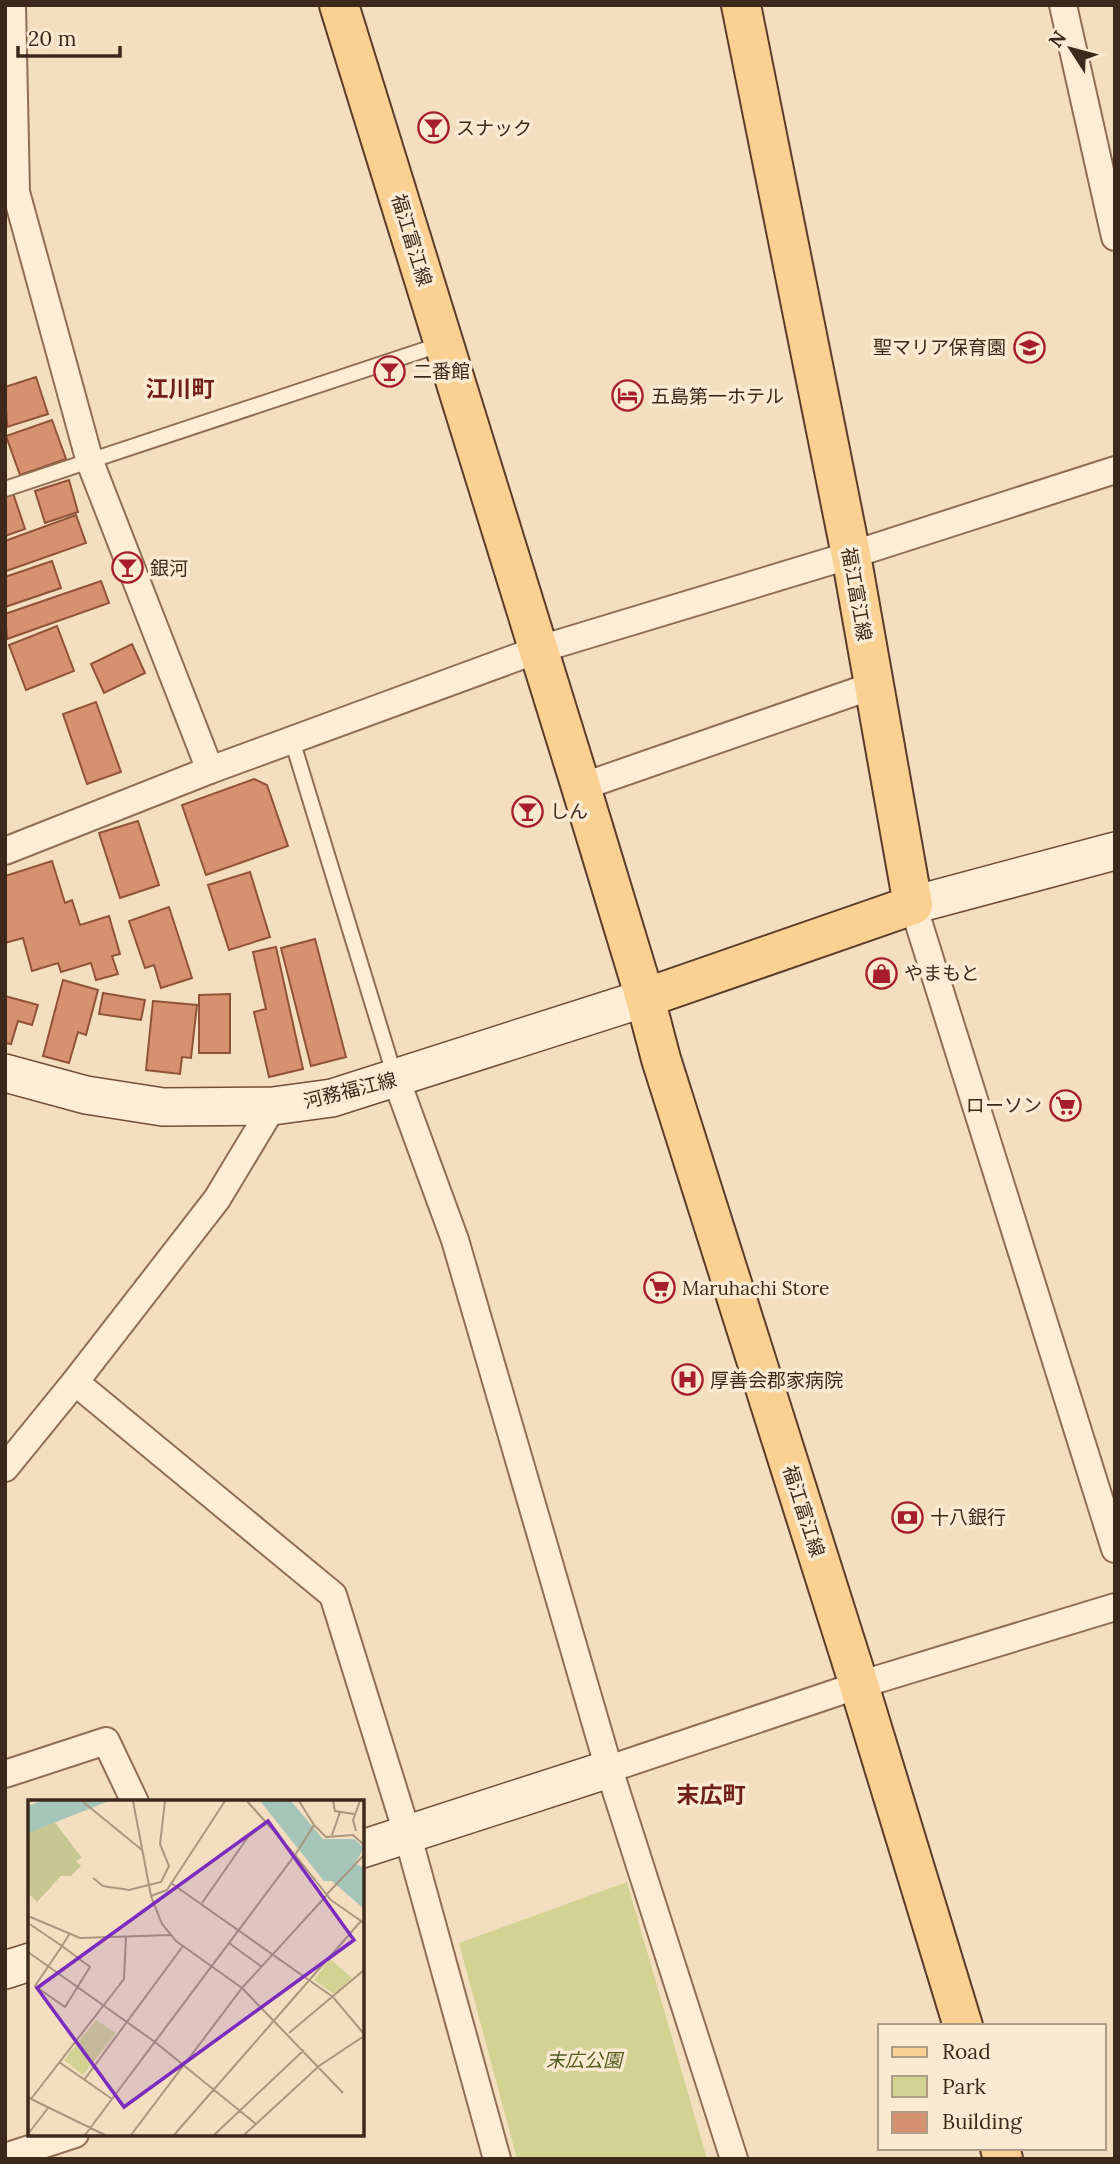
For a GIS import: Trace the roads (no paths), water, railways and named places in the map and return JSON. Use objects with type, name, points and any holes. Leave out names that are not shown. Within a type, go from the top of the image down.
[{"type":"main road","name":"福江富江線","points":[[339,5],[581,787],[661,1059],[859,1685],[962,2024]]},
{"type":"main road","name":"福江富江線","points":[[741,5],[851,555],[872,686],[913,905]]},
{"type":"main road","points":[[645,998],[913,905],[1115,851]]},
{"type":"main road","name":"河務福江線","points":[[5,1073],[86,1095],[163,1107],[273,1106],[332,1098],[645,998]]},
{"type":"main road","points":[[364,1848],[610,1769]]},
{"type":"main road","points":[[5,1970],[28,1963]]},
{"type":"street","points":[[12,5],[16,192],[90,462],[210,770]]},
{"type":"street","points":[[1063,5],[1115,237]]},
{"type":"street","points":[[5,851],[210,770],[537,650],[851,555],[1115,470]]},
{"type":"street","points":[[581,787],[872,686]]},
{"type":"street","points":[[913,905],[1115,1549]]},
{"type":"street","points":[[396,1079],[455,1240],[610,1769],[734,2159]]},
{"type":"street","points":[[5,1468],[217,1199],[273,1106]]},
{"type":"street","points":[[75,1382],[334,1595],[407,1833],[497,2159]]},
{"type":"street","points":[[610,1769],[859,1685],[1115,1607]]},
{"type":"street","points":[[5,1774],[106,1741],[134,1800]]},
{"type":"street","points":[[5,2157],[69,2136]]},
{"type":"lane","points":[[5,489],[444,344]]},
{"type":"lane","points":[[292,740],[396,1079]]},
{"type":"place","name":"スナック","points":[[433,128]]},
{"type":"place","name":"聖マリア保育園","points":[[1029,347]]},
{"type":"place","name":"二番館","points":[[390,371]]},
{"type":"place","name":"五島第一ホテル","points":[[628,396]]},
{"type":"place","name":"銀河","points":[[127,568]]},
{"type":"place","name":"しん","points":[[527,811]]},
{"type":"place","name":"やまもと","points":[[881,973]]},
{"type":"place","name":"ローソン","points":[[1065,1105]]},
{"type":"place","name":"Maruhachi Store","points":[[659,1288]]},
{"type":"place","name":"厚善会郡家病院","points":[[687,1380]]},
{"type":"place","name":"十八銀行","points":[[907,1517]]},
{"type":"district","name":"江川町","points":[[180,388]]},
{"type":"district","name":"末広町","points":[[711,1794]]},
{"type":"park label","name":"末広公園","points":[[584,2060]]}]
